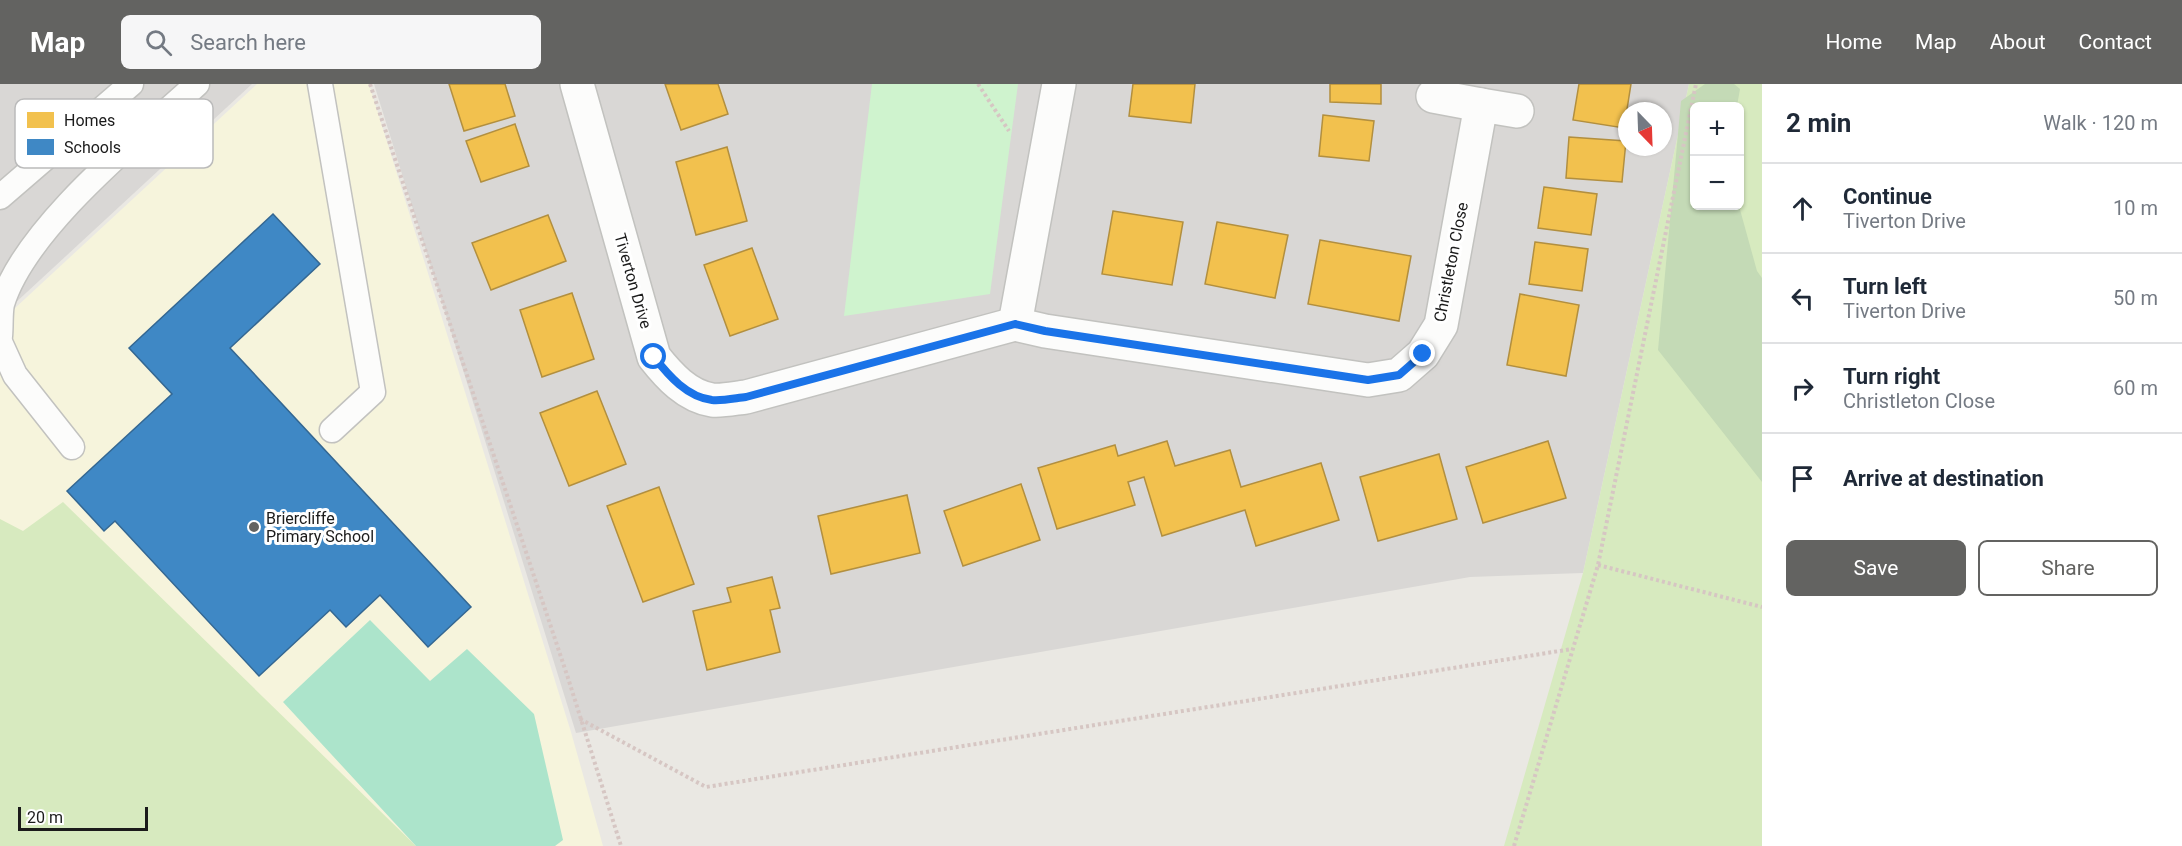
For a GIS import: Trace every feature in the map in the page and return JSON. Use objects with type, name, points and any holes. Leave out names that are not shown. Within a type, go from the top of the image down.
[{"type":"street","name":"Tiverton Drive","points":[[577,84],[654,357],[669,376],[693,393],[712,400],[746,397],[1015,324]]},
{"type":"street","points":[[1015,324],[1059,84]]},
{"type":"street","points":[[1432,96],[1517,111]]},
{"type":"street","name":"Christleton Close","points":[[1015,324],[1045,331],[1368,380],[1399,375],[1423,354],[1441,325],[1480,105]]},
{"type":"lane","points":[[114,99],[131,84]]},
{"type":"lane","points":[[181,99],[197,84]]},
{"type":"lane","points":[[320,84],[373,392],[332,430]]},
{"type":"lane","points":[[0,197],[34,168]]},
{"type":"lane","points":[[0,336],[2,305],[18,269],[51,224],[106,168]]},
{"type":"lane","points":[[0,342],[15,375],[72,447]]},
{"type":"path","points":[[370,84],[621,846]]},
{"type":"path","points":[[1514,846],[1598,565],[1696,84]]},
{"type":"path","points":[[1598,565],[1762,608]]},
{"type":"path","points":[[580,719],[706,787],[1572,649]]},
{"type":"shaded area","points":[[0,84],[252,84],[213,120],[213,99],[15,99],[15,168],[161,168],[0,317]]},
{"type":"shaded area","name":"Briercliffe Primary School","points":[[257,84],[369,84],[571,732],[603,846],[0,846],[0,322],[166,168],[213,168],[213,125]]},
{"type":"shaded area","points":[[374,84],[1689,84],[1583,573],[1470,577],[576,733]]},
{"type":"green space","points":[[872,84],[1018,84],[990,294],[844,316]]},
{"type":"green space","points":[[1689,84],[1762,84],[1762,846],[1504,846],[1583,573]]},
{"type":"green space","points":[[1705,84],[1734,84],[1740,89],[1738,102],[1690,102],[1690,210],[1740,210],[1757,271],[1762,278],[1762,482],[1658,350],[1681,101]]},
{"type":"green space","points":[[63,502],[416,846],[0,846],[0,519],[23,531]]},
{"type":"green space","points":[[370,620],[430,681],[467,649],[534,714],[563,840],[555,846],[416,846],[283,702]]},
{"type":"building: Homes","points":[[449,84],[505,84],[515,116],[464,131]]},
{"type":"building: Homes","points":[[665,84],[718,84],[728,114],[681,130]]},
{"type":"building: Homes","points":[[1133,84],[1195,84],[1191,123],[1129,116]]},
{"type":"building: Homes","points":[[1330,84],[1381,84],[1381,104],[1330,102]]},
{"type":"building: Homes","points":[[1579,84],[1631,84],[1628,102],[1618,102],[1618,127],[1573,120]]},
{"type":"building: Homes","points":[[1323,115],[1374,121],[1369,161],[1319,156]]},
{"type":"building: Homes","points":[[515,124],[529,166],[481,182],[466,141]]},
{"type":"building: Homes","points":[[1569,137],[1618,140],[1618,156],[1625,156],[1622,182],[1566,178]]},
{"type":"building: Homes","points":[[727,147],[747,221],[696,235],[676,162]]},
{"type":"building: Homes","points":[[1544,187],[1597,194],[1591,235],[1538,228]]},
{"type":"building: Homes","points":[[1113,211],[1183,222],[1172,285],[1102,274]]},
{"type":"building: Homes","points":[[548,215],[566,261],[491,290],[472,243]]},
{"type":"building: Homes","points":[[1217,222],[1288,235],[1275,298],[1205,284]]},
{"type":"building: Homes","points":[[1320,240],[1411,256],[1399,321],[1308,304]]},
{"type":"building: Homes","points":[[1535,242],[1588,249],[1582,291],[1529,284]]},
{"type":"building: Homes","points":[[752,248],[778,319],[730,336],[704,265]]},
{"type":"building: Homes","points":[[572,293],[594,359],[542,377],[520,310]]},
{"type":"building: Homes","points":[[1520,294],[1579,305],[1566,376],[1507,365]]},
{"type":"building: Homes","points":[[597,391],[626,464],[569,486],[540,413]]},
{"type":"building: Homes","points":[[1167,441],[1175,466],[1230,450],[1241,487],[1321,463],[1339,520],[1256,546],[1245,510],[1162,536],[1144,477],[1128,482],[1135,505],[1057,529],[1038,468],[1115,445],[1118,456]]},
{"type":"building: Homes","points":[[1548,441],[1566,498],[1483,523],[1466,467]]},
{"type":"building: Homes","points":[[1439,454],[1457,519],[1378,541],[1360,477]]},
{"type":"building: Homes","points":[[1021,484],[1040,540],[963,566],[944,511]]},
{"type":"building: Homes","points":[[659,487],[694,584],[643,602],[607,506]]},
{"type":"building: Homes","points":[[907,495],[920,553],[831,574],[818,516]]},
{"type":"building: Homes","points":[[772,577],[780,608],[770,610],[780,652],[707,670],[693,611],[731,602],[727,588]]},
{"type":"building: Schools","points":[[273,214],[320,264],[230,348],[471,607],[428,647],[380,595],[346,627],[330,610],[259,676],[115,521],[104,531],[67,491],[172,394],[129,348]]},
{"type":"place","name":"Briercliffe Primary School","points":[[254,527]]},
{"type":"route","points":[[654,357],[669,376],[693,393],[712,400],[746,397],[1015,324],[1045,331],[1368,380],[1399,375],[1423,354]]}]
